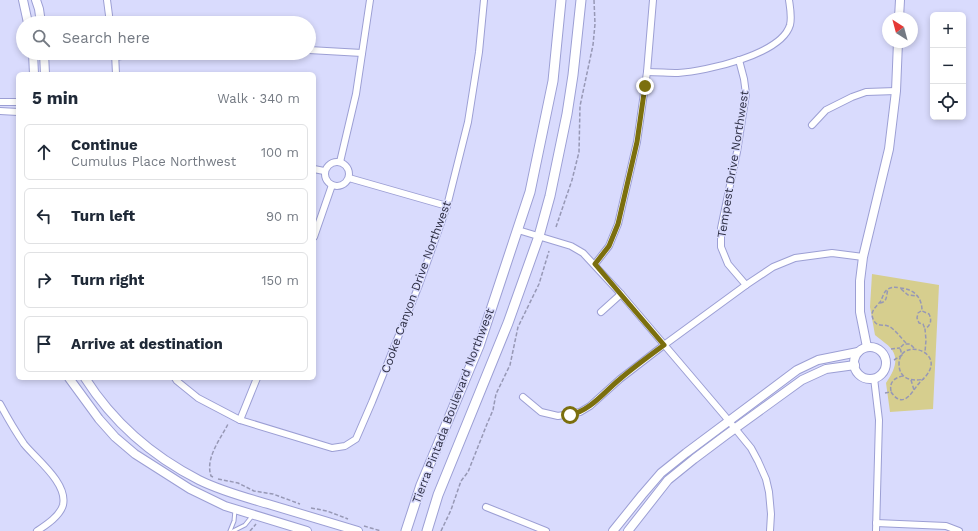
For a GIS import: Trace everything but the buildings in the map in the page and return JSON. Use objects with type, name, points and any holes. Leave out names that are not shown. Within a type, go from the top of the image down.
[{"type":"main road","name":"Tierra Pintada Boulevard Northwest","points":[[406,531],[421,485],[479,346],[530,192],[553,81],[561,0]]},
{"type":"main road","name":"Tierra Pintada Boulevard Northwest","points":[[427,531],[438,495],[508,323],[539,236],[558,160],[567,114],[574,68],[581,0]]},
{"type":"street","points":[[23,0],[26,16]]},
{"type":"street","points":[[36,0],[40,16]]},
{"type":"street","points":[[106,0],[109,16]]},
{"type":"street","points":[[340,162],[356,94],[370,0]]},
{"type":"street","name":"Cooke Canyon Drive Northwest","points":[[240,420],[332,448],[345,446],[356,439],[419,285],[447,206],[468,122],[479,52],[484,0]]},
{"type":"street","points":[[595,264],[609,246],[618,224],[637,142],[647,72],[653,0]]},
{"type":"street","points":[[647,72],[678,73],[709,69],[739,60],[769,48],[780,41],[790,24],[789,0]]},
{"type":"street","points":[[899,12],[900,0]]},
{"type":"street","points":[[868,347],[860,312],[860,281],[863,257],[889,149],[896,91],[898,48]]},
{"type":"street","points":[[316,50],[362,53]]},
{"type":"street","points":[[33,60],[34,72]]},
{"type":"street","points":[[44,60],[45,72]]},
{"type":"street","points":[[115,60],[116,72]]},
{"type":"street","name":"Tempest Drive Northwest","points":[[739,60],[746,94],[737,152],[722,228],[721,247],[728,264],[746,285]]},
{"type":"street","points":[[812,125],[826,110],[852,97],[866,92],[896,91]]},
{"type":"street","points":[[0,102],[16,102]]},
{"type":"street","points":[[0,111],[16,112]]},
{"type":"street","points":[[336,161],[340,162],[347,166],[349,174],[348,178],[344,184],[340,186],[332,185],[326,180],[324,172],[328,164],[336,161]]},
{"type":"street","points":[[316,170],[324,172]]},
{"type":"street","points":[[348,178],[447,206]]},
{"type":"street","points":[[316,231],[332,185]]},
{"type":"street","points":[[518,230],[571,246],[584,253],[621,294],[751,448],[766,478],[771,514],[770,531]]},
{"type":"street","points":[[523,397],[541,412],[558,416],[580,412],[590,406],[620,379],[664,345],[773,267],[795,258],[832,253],[863,257]]},
{"type":"street","points":[[601,312],[621,294]]},
{"type":"street","points":[[613,531],[661,473],[686,452],[797,370],[818,360],[858,352],[868,347],[876,348],[884,354],[886,360],[884,371],[879,376],[874,378],[863,377],[855,365],[855,358],[858,352]]},
{"type":"street","points":[[628,531],[668,480],[694,459],[802,380],[826,369],[855,365]]},
{"type":"street","points":[[874,378],[879,420],[876,531]]},
{"type":"street","points":[[71,380],[99,420],[115,437],[135,454],[190,489],[226,506],[307,531]]},
{"type":"street","points":[[85,380],[104,406],[129,432],[150,449],[199,480],[236,494],[360,528]]},
{"type":"street","points":[[176,380],[198,398],[240,420],[256,380]]},
{"type":"street","points":[[0,404],[24,443],[55,479],[62,493],[63,505],[60,510],[53,519],[37,531]]},
{"type":"street","points":[[486,507],[546,531]]},
{"type":"street","points":[[876,523],[946,526],[959,531]]},
{"type":"lane","points":[[230,531],[234,521],[236,509]]},
{"type":"lane","points":[[233,531],[245,525],[253,514]]},
{"type":"path","points":[[556,227],[572,180],[579,152],[580,106],[593,45],[595,24],[594,0]]},
{"type":"path","points":[[441,531],[451,510],[461,481],[468,472],[493,410],[496,394],[510,365],[518,327],[539,284],[549,251]]},
{"type":"path","points":[[904,376],[897,377],[892,381],[890,387],[894,396],[900,400],[910,396],[929,373],[931,368],[930,359],[922,350],[914,348],[912,345],[906,343],[891,328],[881,326],[875,322],[873,312],[874,308],[888,289],[894,287],[909,289],[915,293],[922,304],[922,311]]},
{"type":"path","points":[[899,288],[908,295],[918,296]]},
{"type":"path","points":[[878,304],[885,302],[888,289]]},
{"type":"path","points":[[922,311],[929,314],[931,320],[928,327],[925,329]]},
{"type":"path","points":[[922,311],[918,313],[917,318],[919,323],[924,324],[926,340],[925,352]]},
{"type":"path","points":[[891,349],[900,348],[906,343]]},
{"type":"path","points":[[900,348],[902,355],[899,368],[904,376],[911,380],[924,379]]},
{"type":"path","points":[[894,360],[908,350],[914,348]]},
{"type":"path","points":[[911,380],[914,390]]},
{"type":"path","points":[[885,393],[891,392]]},
{"type":"path","points":[[228,424],[215,446],[208,468],[211,476],[238,483],[254,490],[273,494],[300,504]]},
{"type":"path","points":[[306,507],[327,511],[349,519]]},
{"type":"path","points":[[250,531],[257,523]]},
{"type":"path","points":[[360,528],[381,531]]},
{"type":"shaded area","points":[[872,274],[939,285],[933,409],[890,412],[886,383],[894,368],[895,358],[894,352],[875,335],[870,307]]},
{"type":"route","points":[[570,415],[580,412],[590,406],[620,379],[664,345],[595,264],[609,246],[618,224],[637,142],[645,86]]}]
